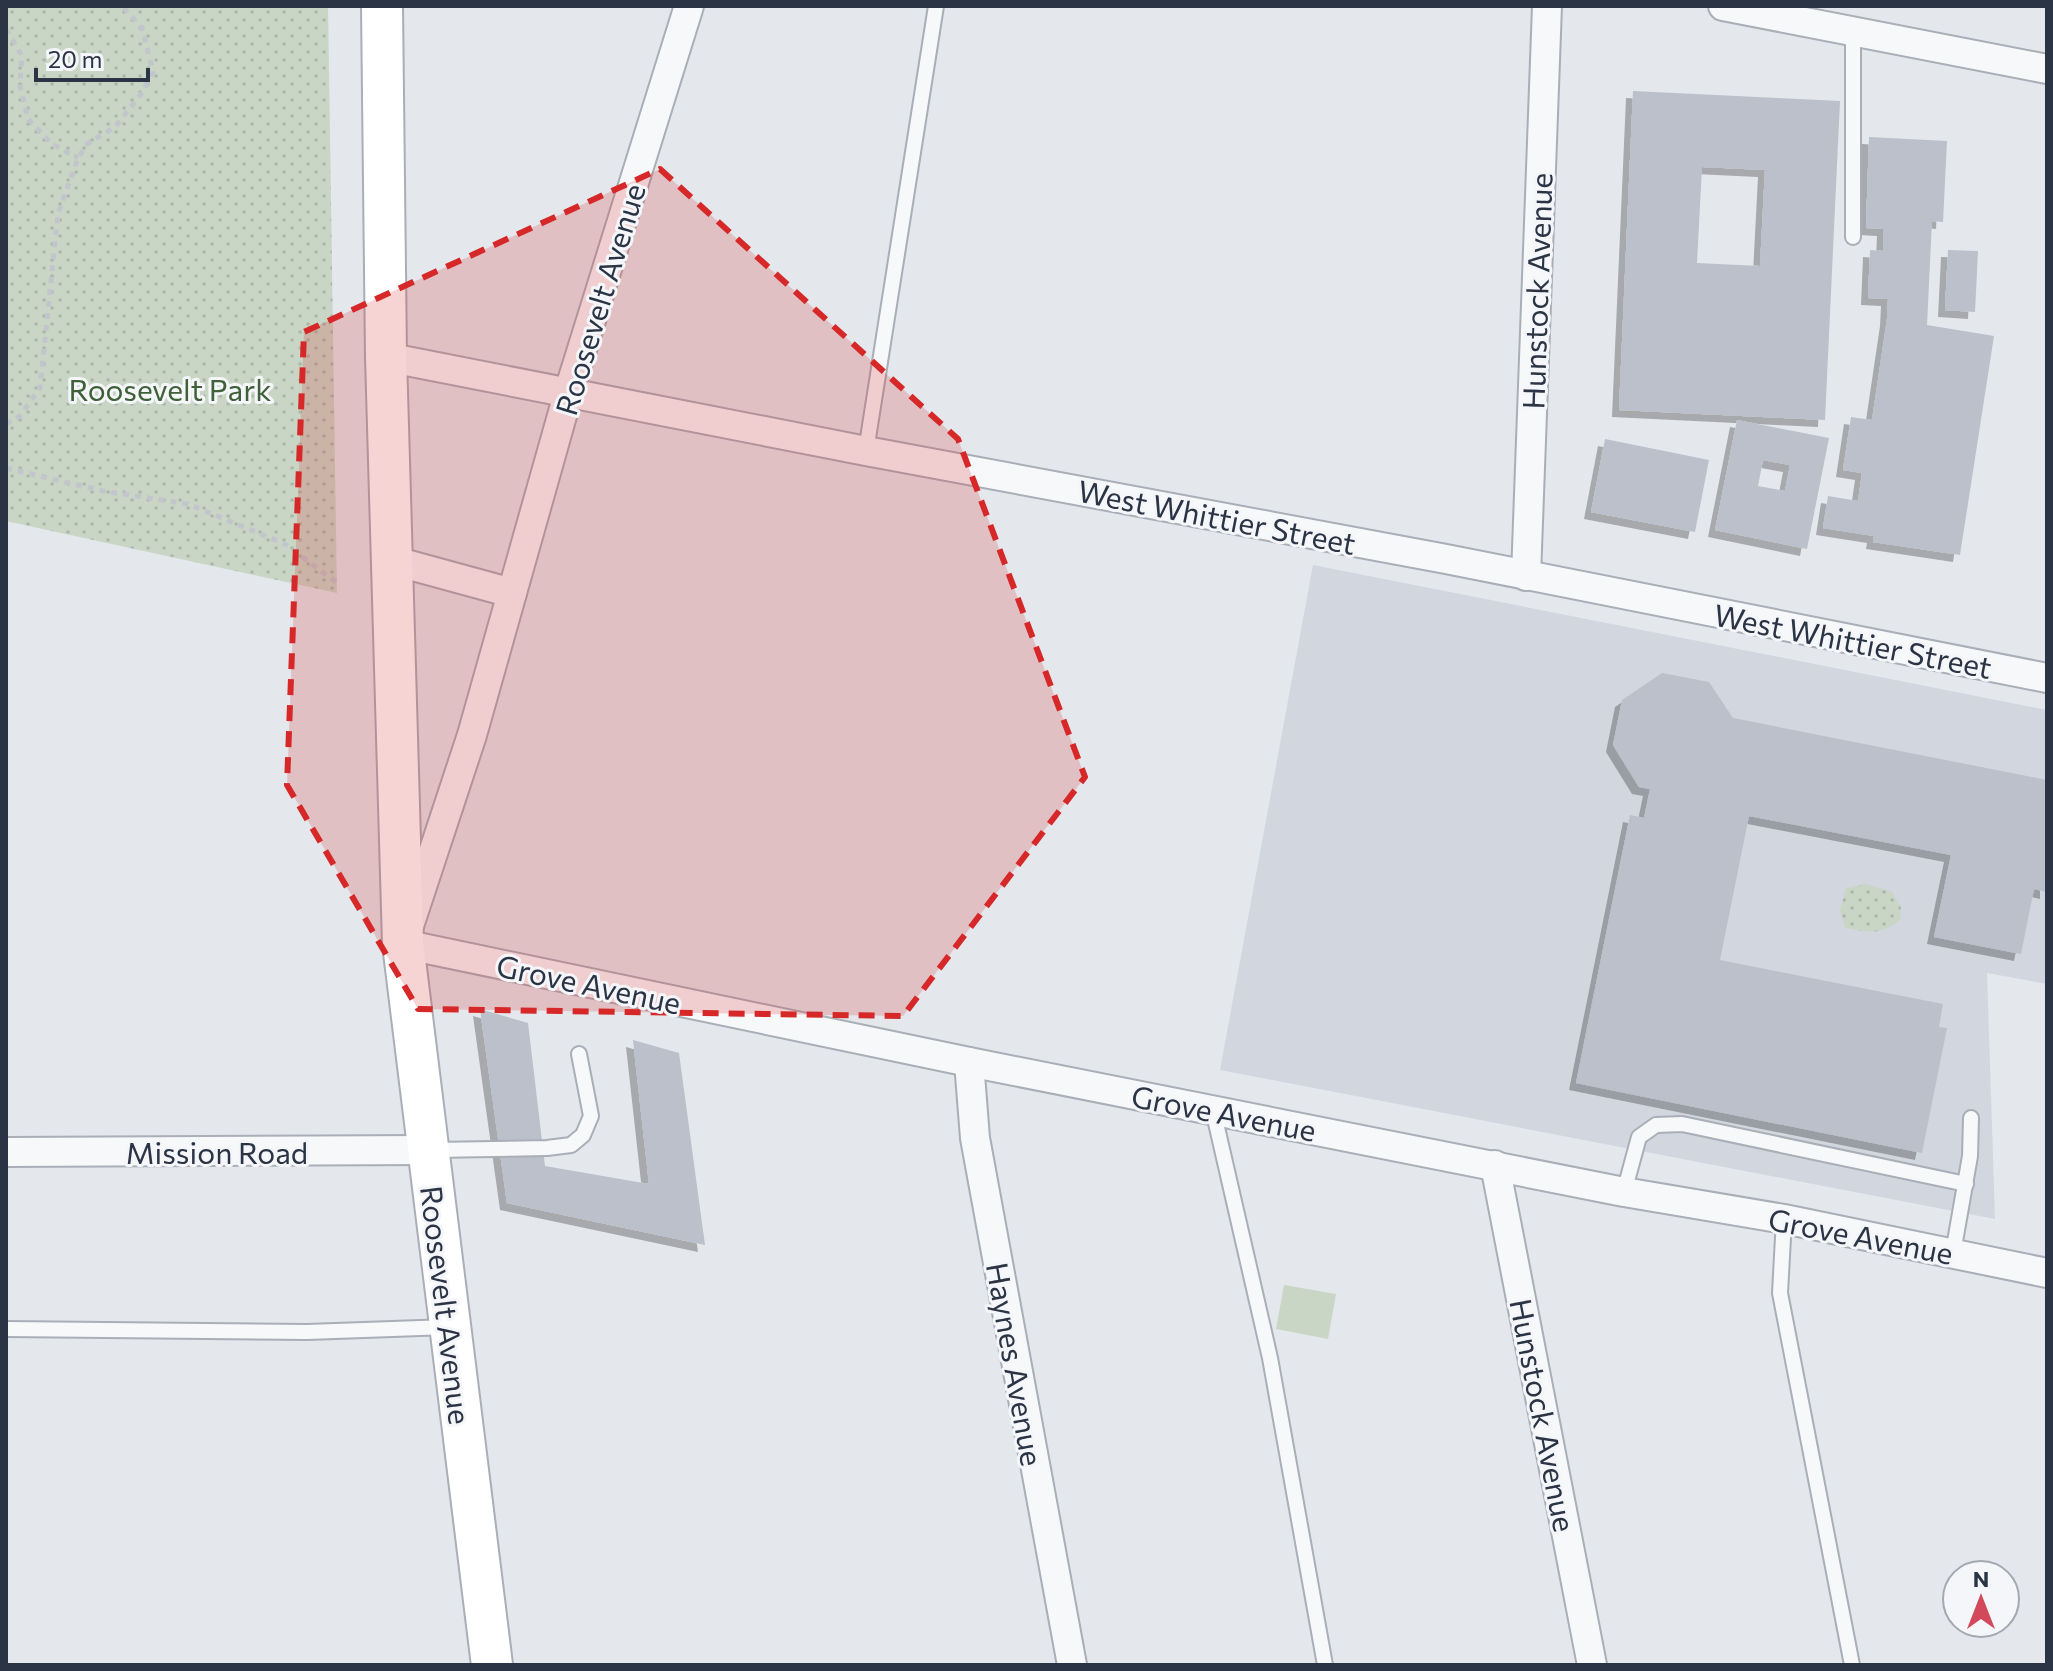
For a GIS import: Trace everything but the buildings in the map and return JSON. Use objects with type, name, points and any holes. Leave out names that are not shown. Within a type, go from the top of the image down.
[{"type":"main road","name":"Roosevelt Avenue","points":[[382,6],[386,357],[403,944],[492,1665]]},
{"type":"street","name":"Roosevelt Avenue","points":[[403,944],[472,735],[569,391],[689,6]]},
{"type":"street","name":"Hunstock Avenue","points":[[1526,576],[1547,6]]},
{"type":"street","points":[[1723,6],[2047,69]]},
{"type":"street","name":"West Whittier Street","points":[[386,357],[866,451],[1446,559],[2047,678]]},
{"type":"street","points":[[391,560],[512,593]]},
{"type":"street","name":"Grove Avenue","points":[[403,944],[969,1062],[1624,1192],[1784,1219],[2047,1273]]},
{"type":"street","name":"Haynes Avenue","points":[[969,1062],[975,1138],[1072,1665]]},
{"type":"street","name":"Mission Road","points":[[6,1152],[428,1150]]},
{"type":"street","name":"Hunstock Avenue","points":[[1495,1165],[1592,1665]]},
{"type":"lane","points":[[866,451],[936,6]]},
{"type":"lane","points":[[1853,31],[1853,237]]},
{"type":"lane","points":[[428,1150],[571,1145],[583,1135],[591,1116],[579,1054]]},
{"type":"lane","points":[[1213,1110],[1270,1358],[1325,1665]]},
{"type":"lane","points":[[1953,1253],[1970,1156],[1971,1118]]},
{"type":"lane","points":[[1624,1192],[1639,1137],[1656,1125],[1682,1124],[1966,1184]]},
{"type":"lane","points":[[1784,1219],[1780,1293],[1852,1665]]},
{"type":"lane","points":[[6,1329],[307,1332],[450,1327]]},
{"type":"path","points":[[6,424],[20,416],[40,388],[58,214],[78,158],[87,144],[115,127],[141,94],[153,72],[142,28],[122,6]]},
{"type":"path","points":[[6,29],[22,56],[20,86],[28,119],[52,144],[78,158]]},
{"type":"path","points":[[6,468],[103,491],[188,504],[285,544],[340,585]]},
{"type":"highlighted area","points":[[660,169],[958,439],[1085,777],[903,1016],[418,1009],[287,785],[304,332]]},
{"type":"shaded area","points":[[1313,565],[2047,710],[2047,984],[1987,973],[1995,1219],[1220,1070]]},
{"type":"green space","name":"Roosevelt Park","points":[[6,6],[328,6],[337,593],[6,521]]},
{"type":"green space","points":[[1866,884],[1892,892],[1901,907],[1900,920],[1887,929],[1868,931],[1845,928],[1840,910],[1846,888]]},
{"type":"green space","points":[[1284,1285],[1336,1294],[1328,1339],[1276,1329]]}]
